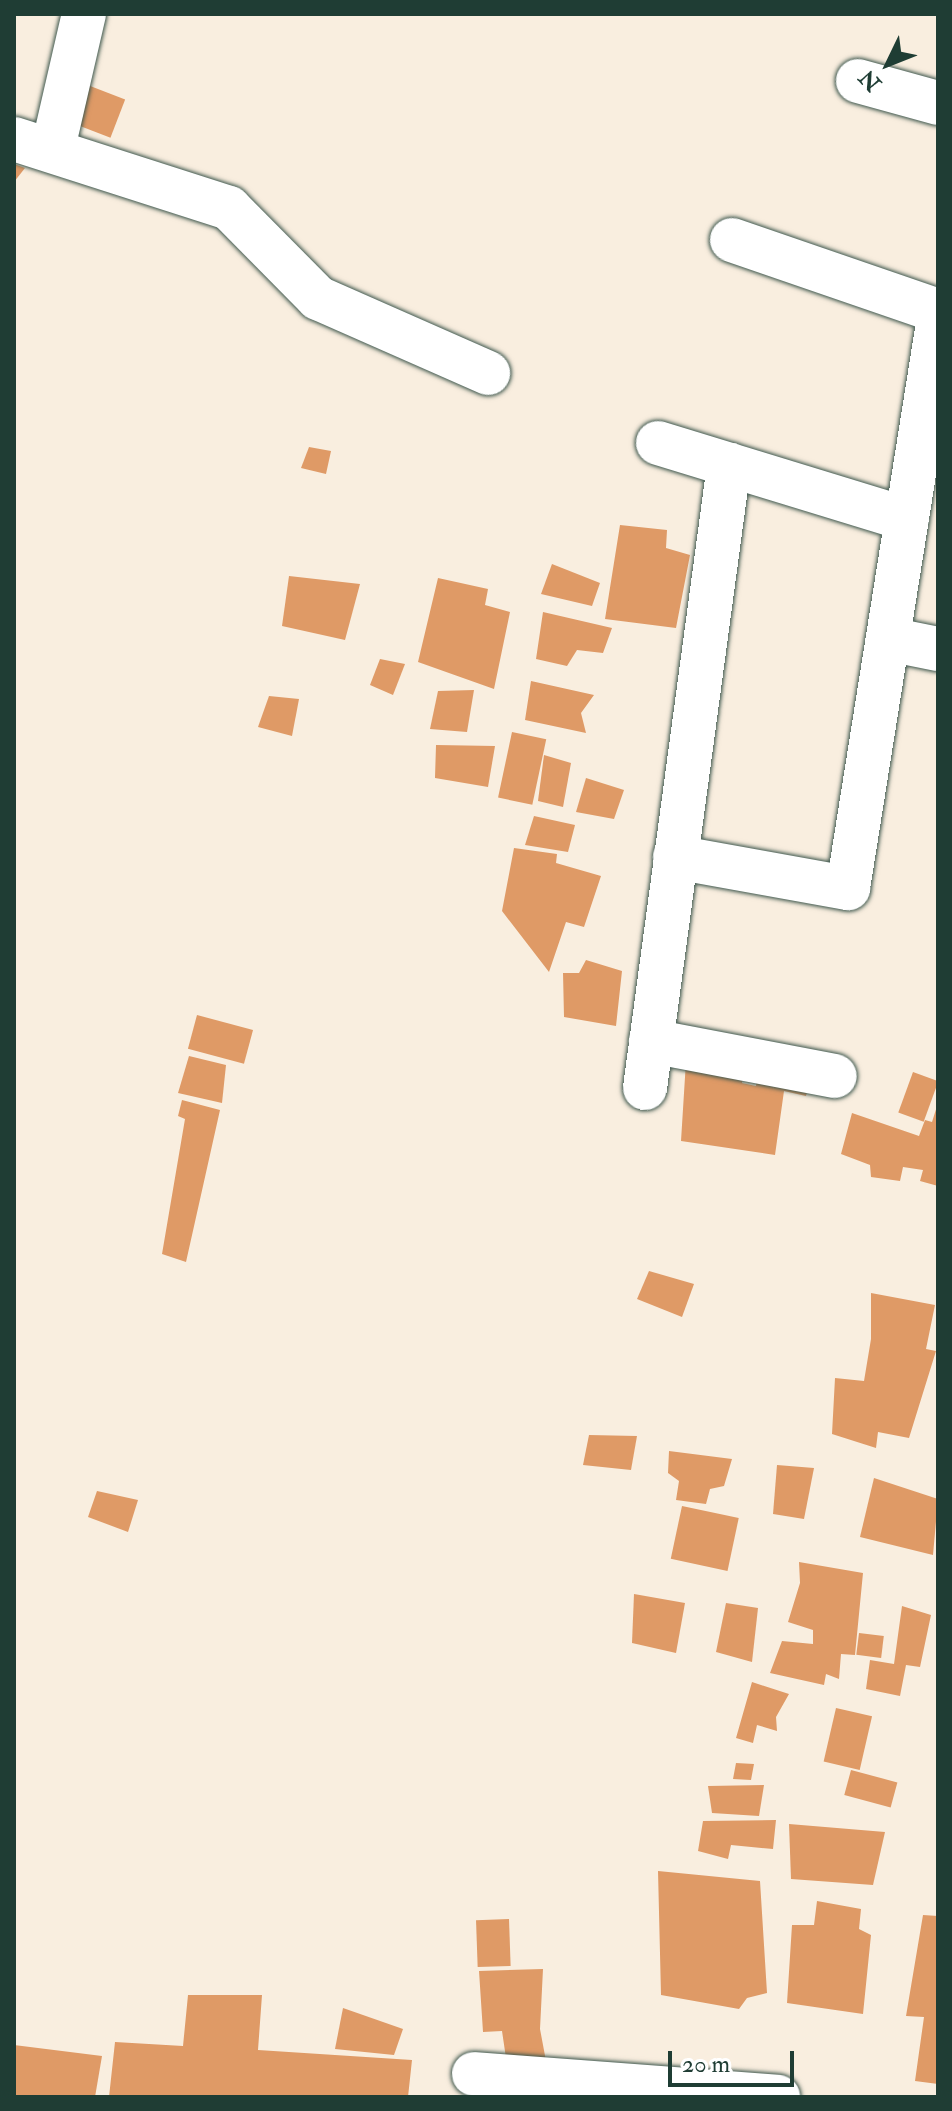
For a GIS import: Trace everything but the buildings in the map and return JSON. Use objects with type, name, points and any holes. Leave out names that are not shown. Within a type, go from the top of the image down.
[{"type":"street","points":[[84,14],[33,144],[229,208],[318,298],[488,373]]},
{"type":"street","points":[[858,81],[938,103]]},
{"type":"street","points":[[732,240],[938,311]]},
{"type":"street","points":[[675,857],[848,888],[938,323]]},
{"type":"street","points":[[658,443],[907,519]]},
{"type":"street","points":[[645,1088],[729,465]]},
{"type":"street","points":[[888,639],[938,649]]},
{"type":"street","points":[[651,1041],[835,1076]]},
{"type":"street","points":[[474,2074],[778,2097]]}]
